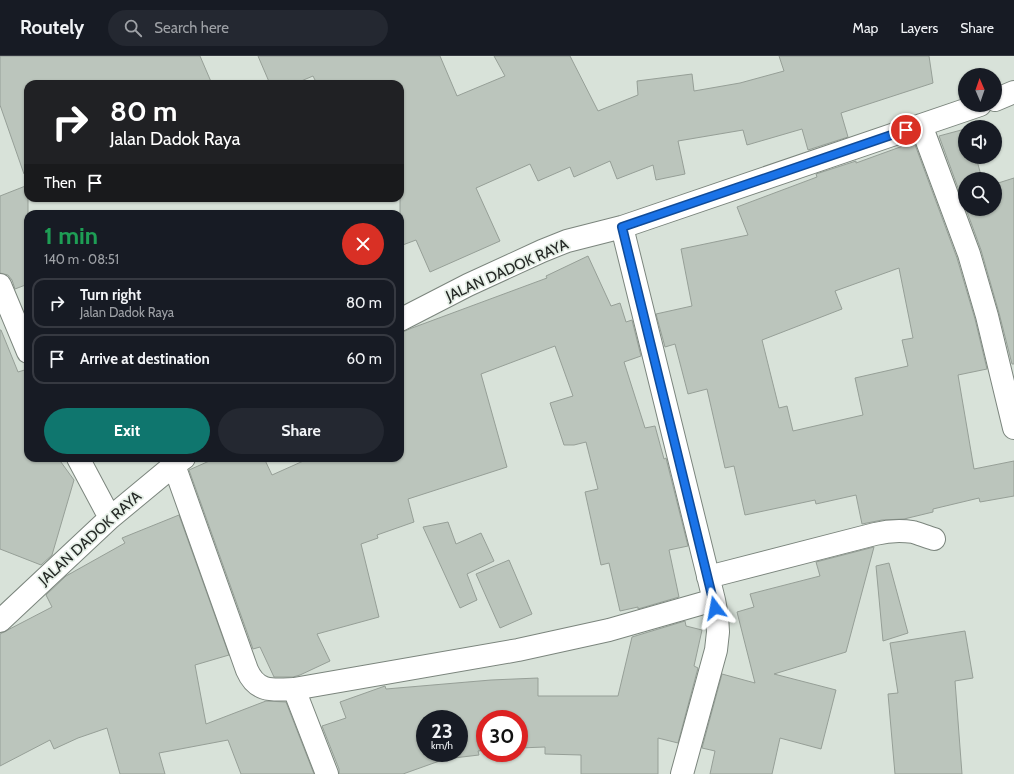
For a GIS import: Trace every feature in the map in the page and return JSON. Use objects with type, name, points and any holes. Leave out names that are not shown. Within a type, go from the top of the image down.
[{"type":"street","points":[[1002,97],[1014,92]]},
{"type":"street","name":"JALAN DADOK RAYA","points":[[404,318],[468,285],[567,241],[622,227],[959,112]]},
{"type":"street","points":[[921,125],[969,254],[987,316],[1014,428]]},
{"type":"street","points":[[622,227],[717,616],[718,632],[716,650],[682,774]]},
{"type":"street","points":[[0,286],[24,343]]},
{"type":"street","points":[[80,462],[110,518]]},
{"type":"street","name":"JALAN DADOK RAYA","points":[[0,621],[110,518],[178,462]]},
{"type":"street","points":[[179,462],[251,678],[267,690],[294,689],[518,650],[609,630],[714,600]]},
{"type":"street","points":[[708,577],[889,531],[913,532],[934,539]]},
{"type":"street","points":[[294,689],[327,774]]},
{"type":"building","points":[[0,56],[200,56],[210,80],[24,80],[24,174],[0,105]]},
{"type":"building","points":[[258,56],[440,56],[457,96],[505,76],[494,56],[570,56],[598,111],[638,95],[637,81],[692,74],[694,91],[740,83],[784,71],[779,56],[929,56],[933,83],[841,113],[848,137],[808,150],[802,129],[747,145],[743,130],[678,141],[685,174],[656,180],[653,165],[617,179],[610,161],[574,177],[570,167],[538,181],[530,164],[476,188],[500,241],[430,272],[416,240],[404,244],[404,210],[400,210],[400,202],[404,202],[404,80],[315,80],[313,76],[304,80],[268,80]]},
{"type":"building","points":[[958,131],[958,164],[978,164],[980,172],[958,172],[958,188],[939,136]]},
{"type":"building","points":[[914,142],[957,258],[975,319],[987,369],[958,375],[974,469],[1014,461],[1014,496],[980,502],[979,498],[933,509],[933,512],[904,519],[882,520],[862,524],[856,495],[816,504],[815,500],[745,515],[734,466],[725,468],[707,389],[688,394],[675,344],[665,347],[656,314],[692,306],[681,249],[748,235],[737,207],[817,177],[816,174],[856,161],[856,163]],"holes":[[[899,268],[913,338],[902,340],[908,366],[855,378],[863,415],[793,431],[787,406],[779,408],[762,340],[842,309],[835,291]]]},
{"type":"building","points":[[1014,178],[1014,364],[1012,364],[981,250],[969,216],[1002,216],[1002,182]]},
{"type":"building","points":[[24,187],[24,202],[28,202],[28,210],[24,210],[24,286],[15,289],[12,280],[8,275],[0,273],[0,196]]},
{"type":"building","points":[[588,256],[611,306],[620,303],[626,322],[632,320],[641,356],[624,362],[645,428],[655,426],[664,459],[666,458],[688,546],[669,550],[679,597],[638,609],[638,607],[620,611],[609,563],[601,565],[585,492],[598,489],[586,442],[574,445],[564,445],[550,403],[573,396],[555,346],[481,374],[507,467],[408,499],[414,522],[377,535],[378,538],[361,544],[379,617],[317,634],[330,661],[293,677],[274,677],[260,647],[253,649],[189,470],[207,462],[266,462],[272,475],[301,462],[404,462],[404,331],[547,278],[546,276]]},
{"type":"building","points":[[1,330],[18,372],[24,370],[24,462],[61,462],[74,480],[52,555],[41,565],[0,549]]},
{"type":"building","points":[[179,515],[229,655],[195,665],[206,724],[266,701],[286,702],[314,774],[241,774],[228,740],[159,753],[165,774],[120,774],[107,728],[78,738],[54,749],[50,740],[0,766],[0,634],[52,607],[46,595],[66,576],[125,543],[122,538]]},
{"type":"building","points":[[448,522],[456,544],[481,533],[494,561],[467,574],[477,600],[460,608],[423,527]]},
{"type":"building","points":[[874,547],[846,652],[774,674],[836,690],[821,749],[780,738],[772,774],[710,774],[715,751],[702,748],[722,674],[755,683],[737,612],[754,607],[750,594],[820,576],[816,562]]},
{"type":"building","points":[[509,560],[532,614],[500,628],[476,574]]},
{"type":"building","points":[[889,563],[908,633],[883,641],[876,566]]},
{"type":"building","points":[[685,621],[686,626],[702,630],[694,666],[698,668],[678,743],[658,738],[658,774],[581,774],[581,755],[545,754],[545,747],[528,748],[528,710],[476,710],[476,755],[468,756],[468,710],[416,710],[416,762],[437,762],[403,774],[339,774],[339,769],[322,726],[346,718],[340,702],[385,686],[386,689],[491,680],[538,678],[538,696],[618,696],[632,637]]},
{"type":"building","points":[[965,631],[973,678],[955,681],[962,774],[895,774],[888,694],[898,693],[890,643]]},
{"type":"route","points":[[715,608],[622,227],[906,130]]}]
